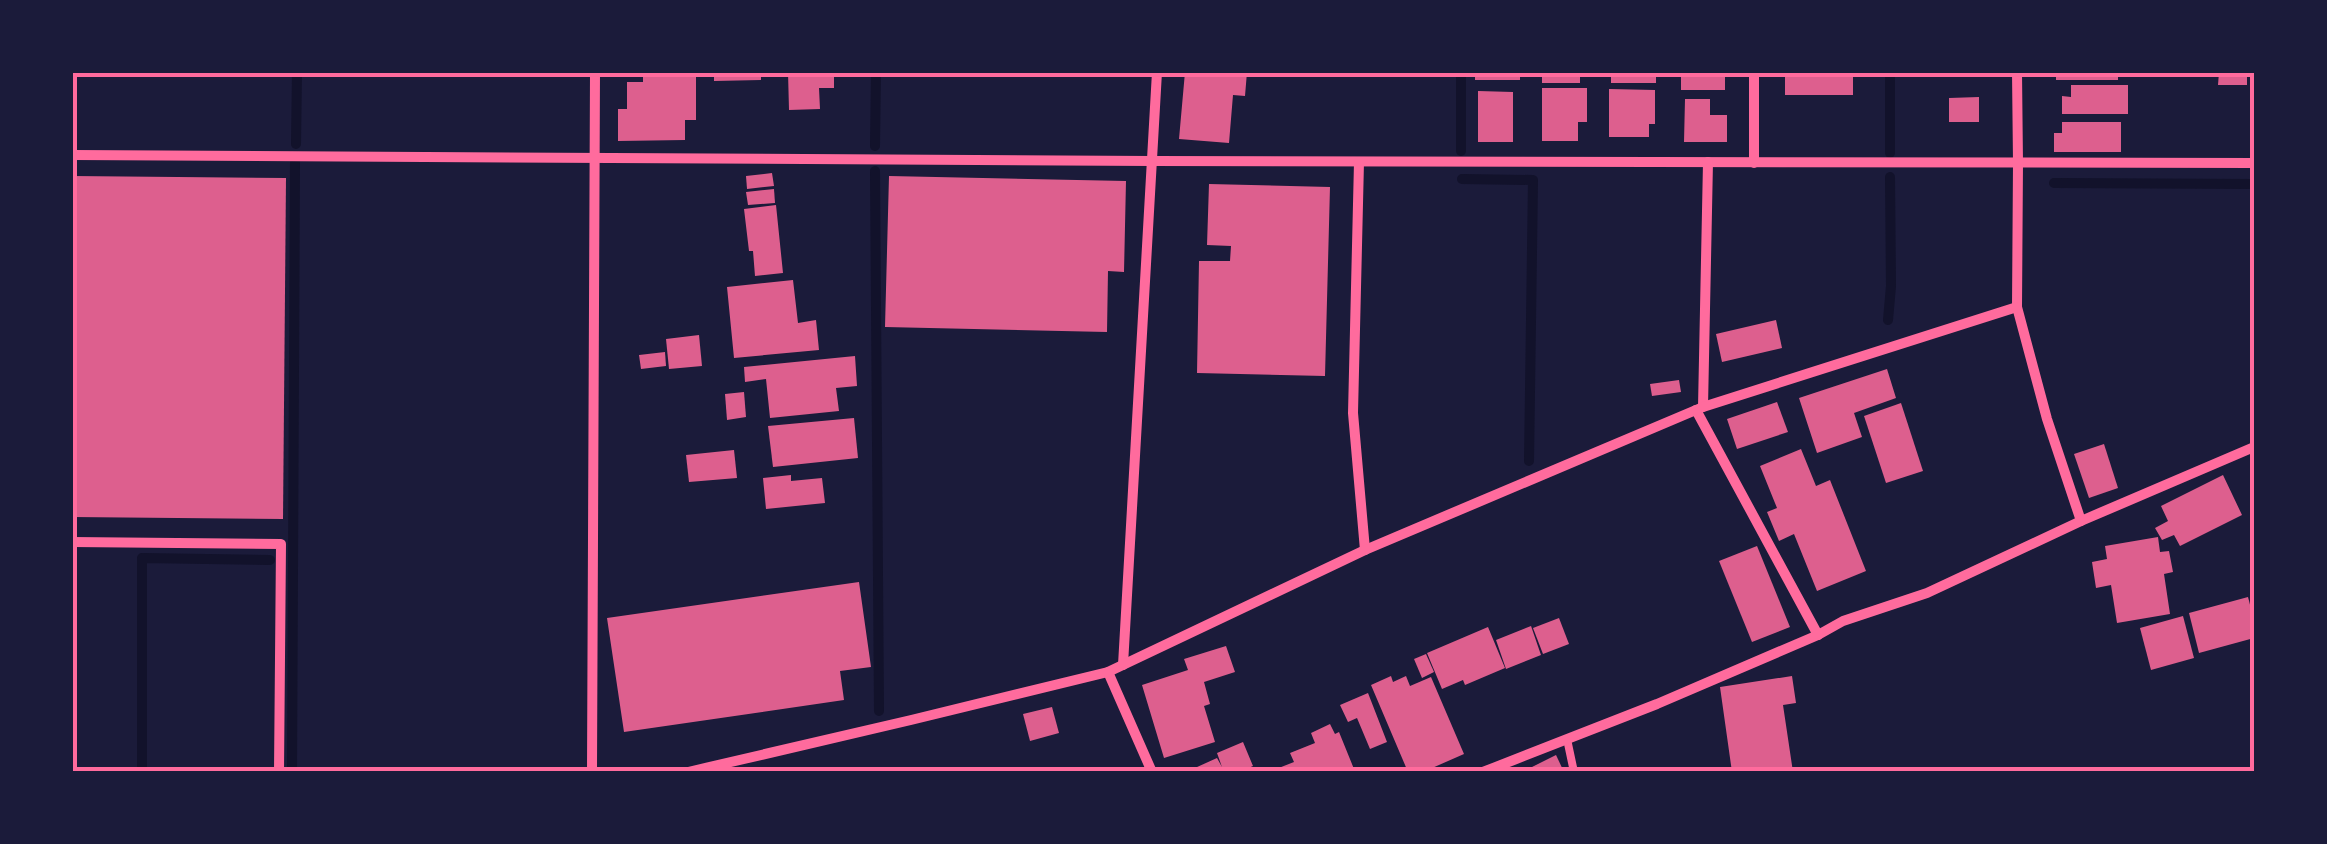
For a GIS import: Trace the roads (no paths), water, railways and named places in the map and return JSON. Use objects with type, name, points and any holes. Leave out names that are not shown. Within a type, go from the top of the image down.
[{"type":"street","points":[[592,772],[595,72]]},
{"type":"street","points":[[1122,664],[1157,72]]},
{"type":"street","points":[[1754,72],[1754,163]]},
{"type":"street","points":[[2016,72],[2017,307],[2048,420],[2082,521]]},
{"type":"street","points":[[72,155],[2254,163]]},
{"type":"street","points":[[1359,162],[1353,413],[1365,550]]},
{"type":"street","points":[[1708,162],[1700,409],[1818,635]]},
{"type":"street","points":[[688,772],[1108,672],[1365,550],[1700,409],[2017,307]]},
{"type":"street","points":[[1483,772],[1818,635],[1842,621],[1927,593],[2254,447]]},
{"type":"street","points":[[72,542],[281,544],[279,772]]},
{"type":"street","points":[[1108,672],[1152,772]]},
{"type":"lane","points":[[1567,739],[1574,772]]},
{"type":"waterway","points":[[296,144],[297,72]]},
{"type":"waterway","points":[[875,146],[876,72]]},
{"type":"waterway","points":[[1461,72],[1461,151]]},
{"type":"waterway","points":[[1890,72],[1890,153]]},
{"type":"waterway","points":[[292,772],[295,163]]},
{"type":"waterway","points":[[875,171],[879,711]]},
{"type":"waterway","points":[[1888,320],[1890,177]]},
{"type":"waterway","points":[[1462,179],[1533,180],[1529,461]]},
{"type":"waterway","points":[[2054,183],[2254,184]]},
{"type":"waterway","points":[[142,772],[142,558],[270,560]]}]
